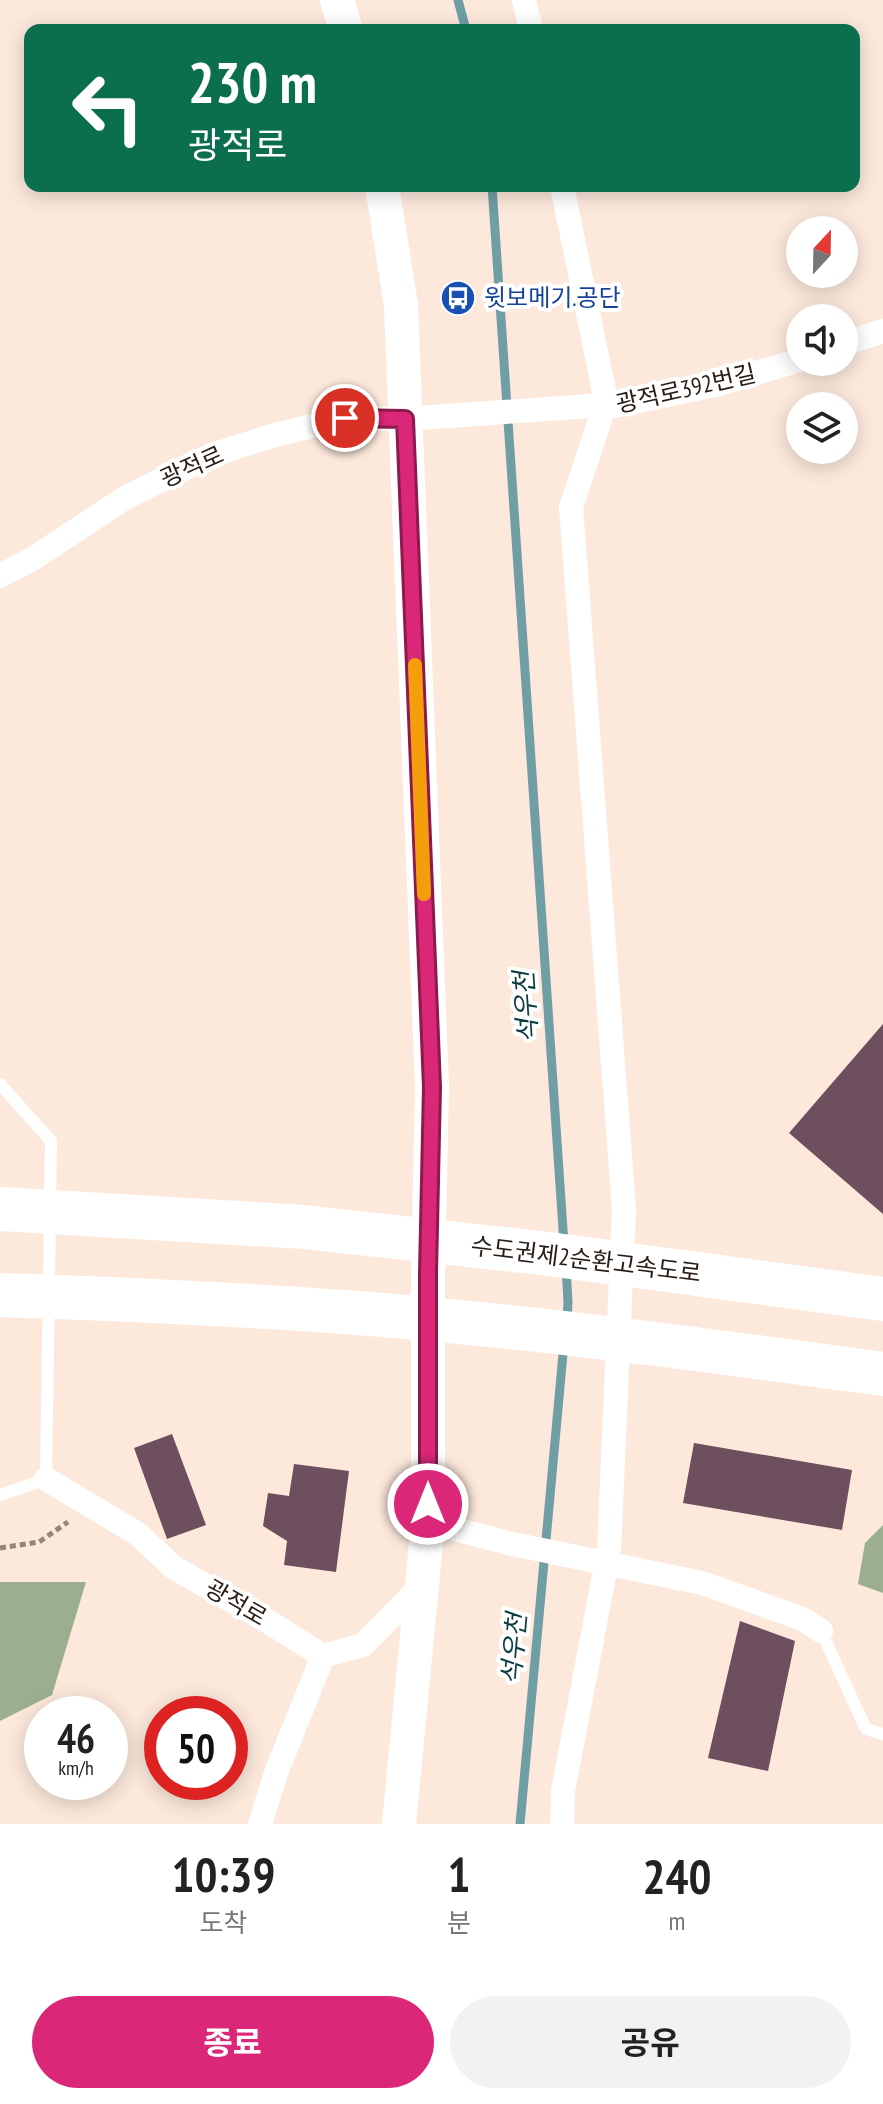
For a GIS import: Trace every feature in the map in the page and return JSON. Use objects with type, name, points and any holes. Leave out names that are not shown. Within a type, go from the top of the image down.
[{"type":"highway","name":"수도권제2순환고속도로","points":[[0,1209],[304,1227],[541,1253],[883,1299]]},
{"type":"highway","points":[[0,1295],[359,1313],[647,1341],[883,1374]]},
{"type":"main road","points":[[337,0],[344,24]]},
{"type":"main road","points":[[383,192],[401,305],[432,1087],[428,1522],[399,1824]]},
{"type":"street","points":[[524,0],[530,24]]},
{"type":"street","name":"광적로392번길","points":[[563,192],[604,391],[597,407]]},
{"type":"street","points":[[858,339],[883,331]]},
{"type":"street","name":"광적로392번길","points":[[597,407],[715,385],[786,364]]},
{"type":"street","points":[[562,1824],[563,1791],[609,1550],[624,1209],[571,507],[597,407]]},
{"type":"street","name":"광적로","points":[[0,576],[34,558],[125,498],[212,455],[275,435],[345,418],[405,419],[597,407]]},
{"type":"street","name":"광적로","points":[[46,1479],[138,1534],[173,1567],[323,1656]]},
{"type":"street","points":[[428,1522],[508,1543],[702,1583],[803,1619],[821,1631]]},
{"type":"street","points":[[260,1824],[276,1773],[323,1656],[363,1645],[422,1585]]},
{"type":"lane","points":[[0,1084],[51,1141],[46,1479],[0,1495]]},
{"type":"lane","points":[[821,1631],[866,1729],[883,1734]]},
{"type":"path","points":[[0,1548],[39,1542],[93,1506]]},
{"type":"green space","points":[[883,1525],[883,1593],[858,1584],[865,1543]]},
{"type":"green space","points":[[0,1582],[86,1582],[52,1695],[24,1696],[24,1709],[0,1721]]},
{"type":"building","points":[[883,1024],[883,1214],[789,1133]]},
{"type":"building","points":[[172,1434],[206,1525],[167,1539],[134,1448]]},
{"type":"building","points":[[694,1443],[852,1470],[842,1530],[683,1503]]},
{"type":"building","points":[[294,1464],[349,1471],[336,1572],[284,1565],[287,1541],[263,1526],[268,1493],[289,1496]]},
{"type":"building","points":[[740,1621],[795,1641],[768,1771],[708,1758]]},
{"type":"waterway","name":"석우천","points":[[458,0],[464,24]]},
{"type":"waterway","name":"석우천","points":[[492,192],[564,1244]]},
{"type":"waterway","name":"석우천","points":[[566,1267],[567,1320]]},
{"type":"waterway","name":"석우천","points":[[520,1824],[564,1343]]},
{"type":"slow traffic","points":[[415,665],[424,894]]},
{"type":"place","name":"윗보메기.공단","points":[[458,298]]},
{"type":"route","points":[[345,418],[405,419],[432,1087],[428,1504]]}]
